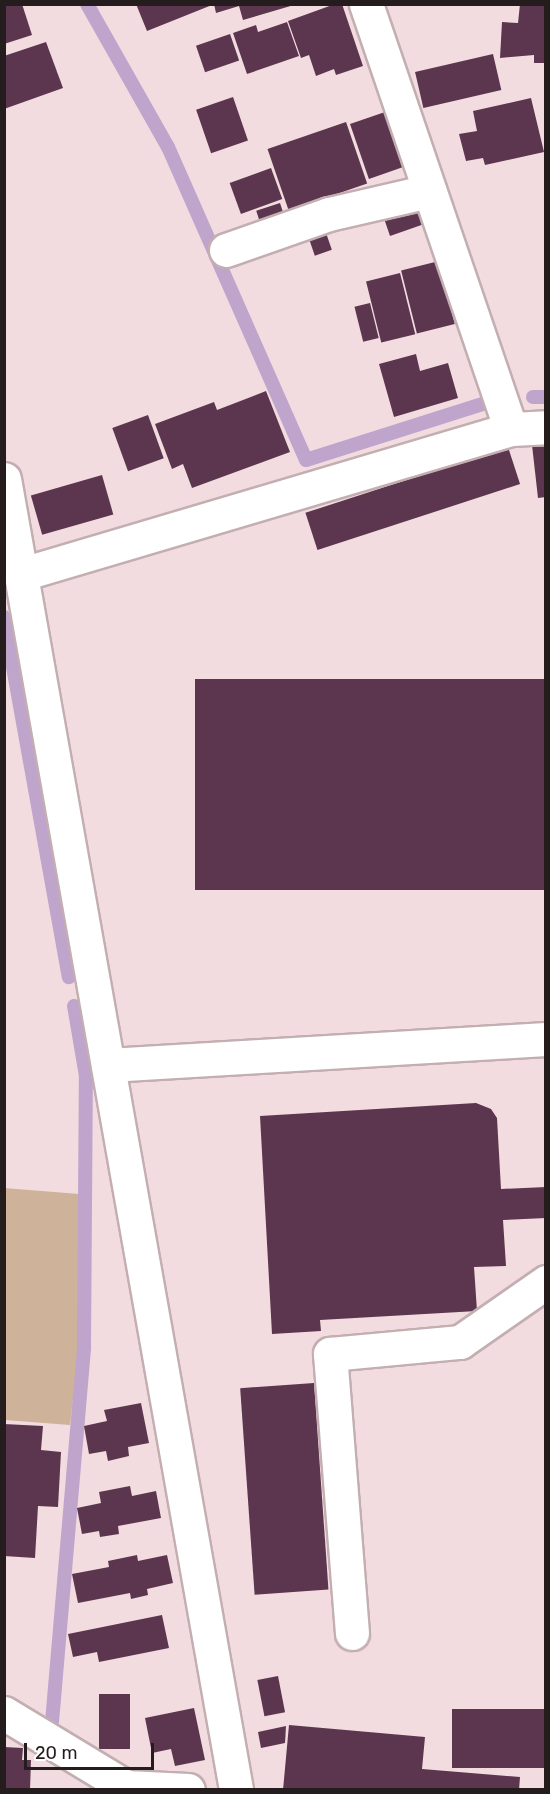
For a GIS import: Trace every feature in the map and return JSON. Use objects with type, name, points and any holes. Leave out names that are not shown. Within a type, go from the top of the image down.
[{"type":"street","points":[[366,4],[511,429]]},
{"type":"street","points":[[226,250],[329,214],[429,191]]},
{"type":"street","points":[[16,569],[511,429],[546,427]]},
{"type":"street","points":[[4,478],[16,569],[108,1065],[236,1790]]},
{"type":"street","points":[[108,1065],[546,1039]]},
{"type":"street","points":[[352,1633],[330,1354],[460,1342],[546,1282]]},
{"type":"street","points":[[4,1713],[126,1786],[188,1790]]},
{"type":"shaded area","points":[[4,1188],[79,1194],[79,1347],[70,1425],[5,1420]]},
{"type":"building","points":[[4,4],[22,4],[32,35],[4,44]]},
{"type":"building","points":[[136,4],[212,4],[212,5],[147,31]]},
{"type":"building","points":[[214,4],[294,5],[243,20],[239,6],[216,13]]},
{"type":"building","points":[[335,4],[342,4],[363,66],[336,75],[334,69],[316,76],[309,55],[301,58],[288,21]]},
{"type":"building","points":[[520,4],[546,4],[546,63],[534,63],[534,55],[500,58],[502,22],[518,23]]},
{"type":"building","points":[[287,22],[299,56],[247,74],[233,33],[256,25],[258,32]]},
{"type":"building","points":[[230,34],[239,60],[205,72],[196,46]]},
{"type":"building","points":[[46,42],[63,88],[4,109],[4,56]]},
{"type":"building","points":[[493,54],[501,90],[423,108],[415,72]]},
{"type":"building","points":[[233,97],[248,140],[211,153],[196,110]]},
{"type":"building","points":[[531,98],[544,152],[485,165],[483,158],[466,161],[459,134],[477,131],[473,111]]},
{"type":"building","points":[[385,112],[404,167],[369,179],[350,124]]},
{"type":"building","points":[[346,122],[367,183],[289,210],[268,149]]},
{"type":"building","points":[[271,168],[282,199],[241,214],[230,183]]},
{"type":"building","points":[[280,203],[286,221],[262,229],[256,211]]},
{"type":"building","points":[[421,203],[428,223],[390,236],[383,216]]},
{"type":"building","points":[[325,230],[332,250],[315,256],[308,236]]},
{"type":"building","points":[[439,261],[455,324],[417,334],[401,270]]},
{"type":"building","points":[[400,273],[415,334],[381,343],[366,281]]},
{"type":"building","points":[[370,303],[379,338],[363,342],[354,307]]},
{"type":"building","points":[[416,354],[420,371],[448,363],[458,398],[394,417],[379,364]]},
{"type":"building","points":[[266,391],[290,452],[192,488],[183,464],[172,469],[155,424],[214,402],[217,410]]},
{"type":"building","points":[[148,415],[164,458],[128,471],[112,428]]},
{"type":"building","points":[[546,443],[546,497],[538,498],[532,445]]},
{"type":"building","points":[[508,447],[520,484],[317,550],[305,513]]},
{"type":"building","points":[[102,475],[113,514],[42,535],[31,495]]},
{"type":"building","points":[[195,679],[546,679],[546,890],[195,890]]},
{"type":"building","points":[[476,1103],[491,1109],[497,1118],[501,1189],[546,1187],[546,1218],[503,1220],[506,1266],[474,1267],[477,1311],[320,1320],[321,1331],[272,1334],[260,1116]]},
{"type":"building","points":[[314,1383],[328,1589],[255,1595],[240,1388]]},
{"type":"building","points":[[141,1403],[149,1443],[128,1447],[129,1456],[108,1461],[106,1451],[89,1454],[84,1426],[107,1421],[104,1410]]},
{"type":"building","points":[[4,1424],[43,1426],[41,1450],[61,1452],[58,1507],[38,1506],[35,1558],[4,1556]]},
{"type":"building","points":[[130,1486],[132,1496],[156,1491],[161,1518],[118,1526],[119,1534],[100,1537],[99,1531],[82,1534],[77,1508],[101,1503],[99,1492]]},
{"type":"building","points":[[137,1555],[138,1561],[167,1555],[173,1583],[147,1589],[148,1595],[131,1599],[130,1593],[78,1603],[72,1574],[109,1567],[108,1561]]},
{"type":"building","points":[[162,1615],[169,1648],[99,1662],[97,1652],[73,1657],[68,1634]]},
{"type":"building","points":[[278,1676],[285,1712],[264,1716],[257,1680]]},
{"type":"building","points":[[99,1694],[130,1694],[130,1749],[99,1749]]},
{"type":"building","points":[[194,1708],[205,1760],[175,1766],[171,1749],[152,1753],[145,1718]]},
{"type":"building","points":[[452,1709],[546,1709],[546,1768],[452,1768]]},
{"type":"building","points":[[289,1725],[425,1737],[422,1769],[520,1777],[519,1790],[283,1790]]},
{"type":"building","points":[[286,1726],[285,1743],[261,1748],[258,1732]]},
{"type":"building","points":[[4,1747],[23,1748],[22,1760],[31,1760],[30,1790],[4,1790]]},
{"type":"waterway","points":[[87,4],[168,147],[306,460],[483,404]]},
{"type":"waterway","points":[[533,397],[546,397]]},
{"type":"waterway","points":[[4,617],[69,977]]},
{"type":"waterway","points":[[52,1722],[84,1347],[86,1076],[74,1006]]}]
